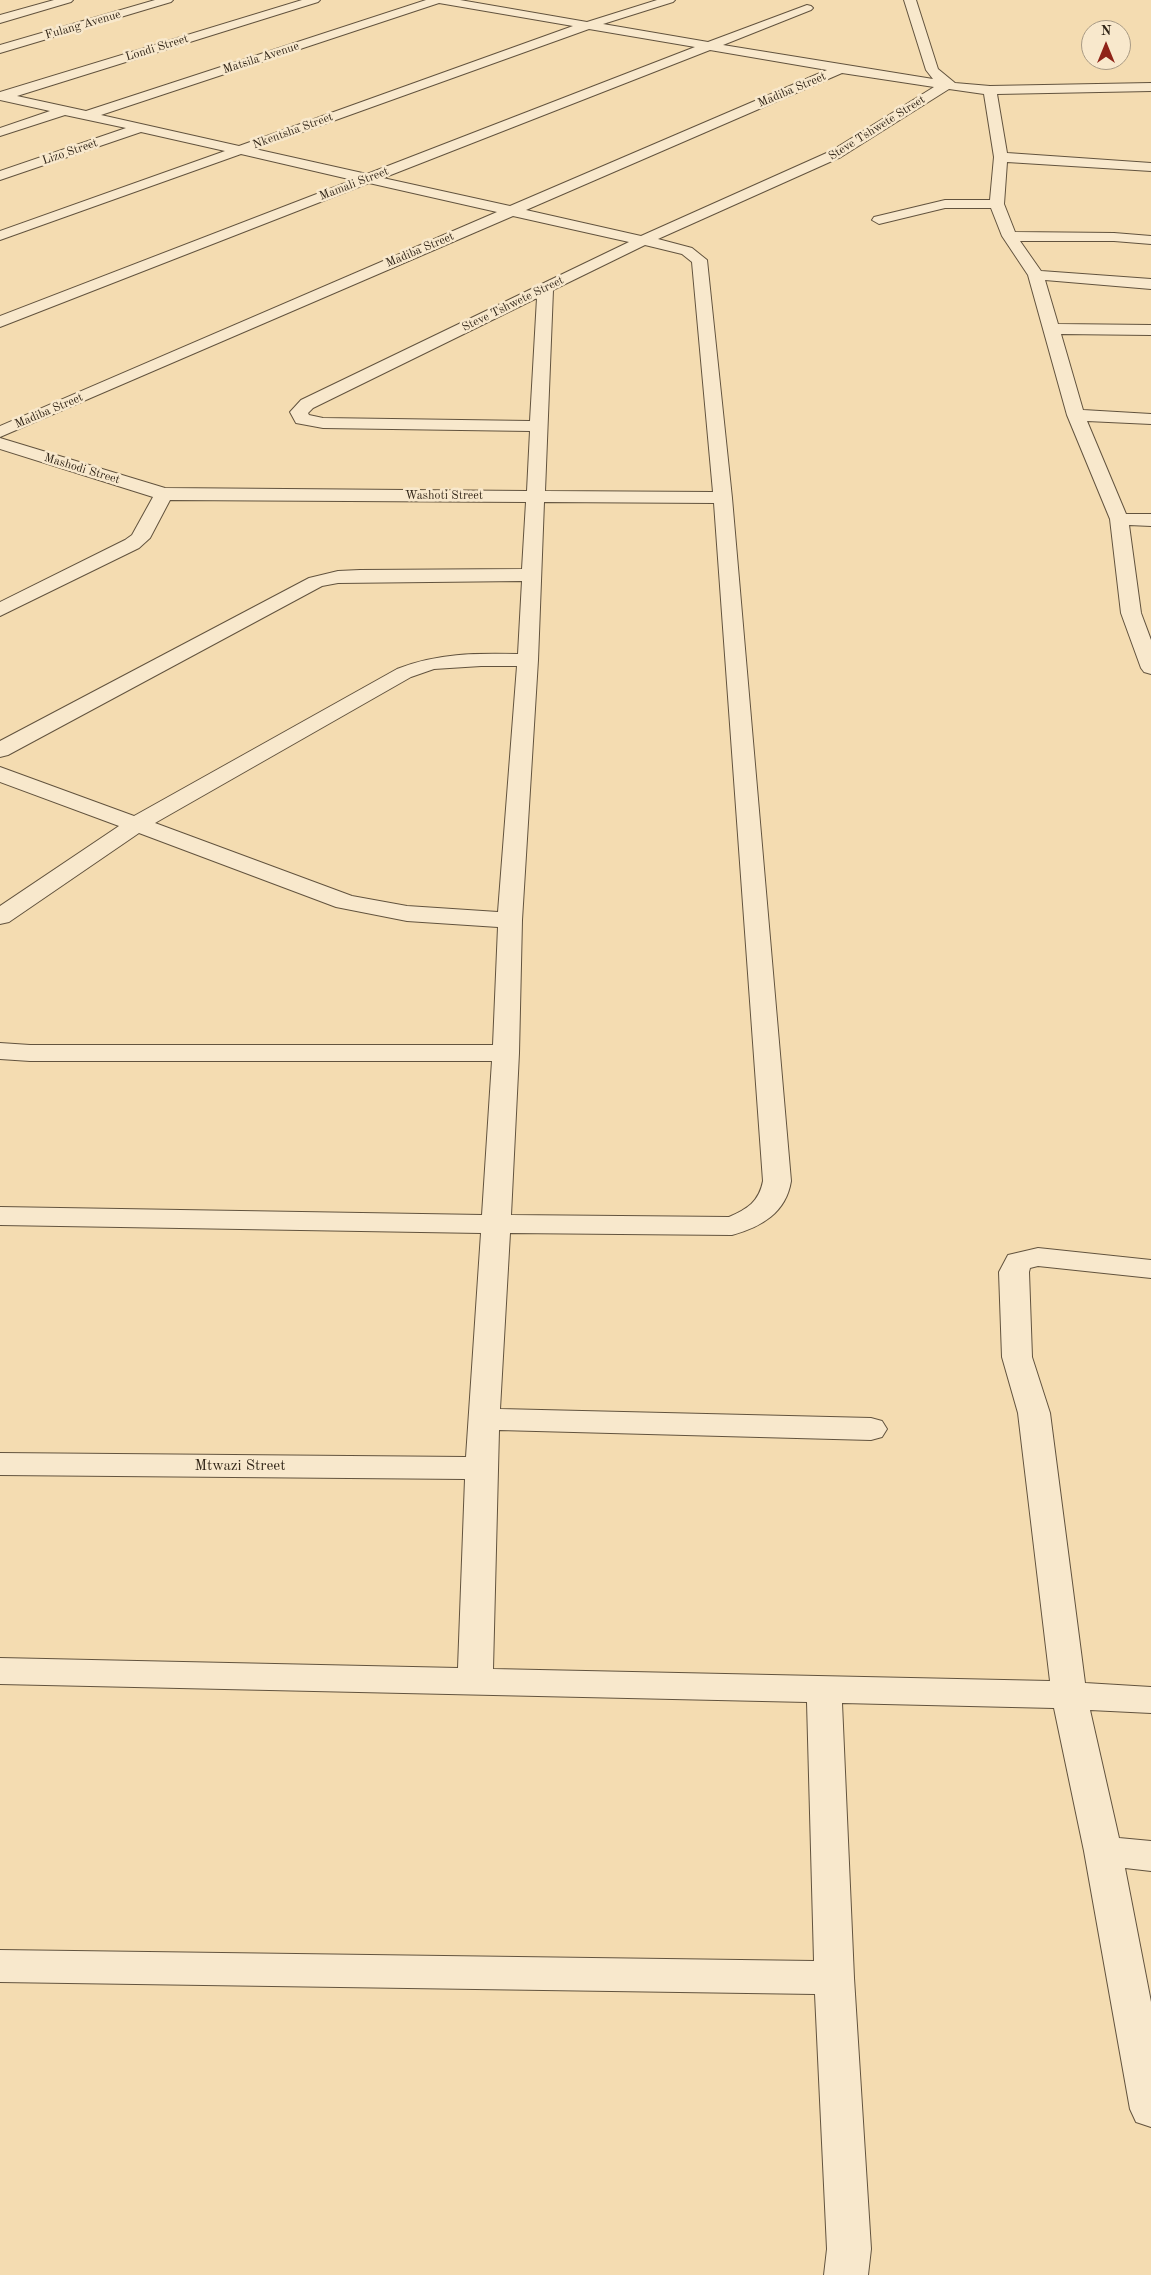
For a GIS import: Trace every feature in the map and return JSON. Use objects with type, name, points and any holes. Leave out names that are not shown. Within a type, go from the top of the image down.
[{"type":"street","points":[[0,19],[67,0]]},
{"type":"street","name":"Fulang Avenue","points":[[0,49],[167,0]]},
{"type":"street","name":"Londi Street","points":[[1,96],[314,0]]},
{"type":"street","points":[[438,0],[841,69],[990,90],[1151,87]]},
{"type":"street","name":"Matsila Avenue","points":[[86,116],[438,0]]},
{"type":"street","name":"Nkentsha Street","points":[[0,236],[586,26],[669,0]]},
{"type":"street","points":[[910,0],[932,70],[946,84]]},
{"type":"street","name":"Mamali Street","points":[[0,322],[807,8]]},
{"type":"street","name":"Madiba Street","points":[[0,432],[510,210],[841,69]]},
{"type":"street","name":"Steve Tshwete Street","points":[[540,426],[323,424],[302,418],[299,412],[307,404],[642,241],[836,154],[946,84]]},
{"type":"street","points":[[990,90],[1001,157],[997,204],[1009,236],[1036,276],[1076,415],[1119,519],[1131,613],[1151,668]]},
{"type":"street","points":[[0,1216],[732,1226],[756,1216],[772,1200],[776,1189],[724,498],[699,260],[688,251],[1,96]]},
{"type":"street","points":[[0,132],[62,111]]},
{"type":"street","name":"Lizo Street","points":[[0,176],[139,128]]},
{"type":"street","points":[[1001,157],[1151,167]]},
{"type":"street","points":[[879,220],[945,204],[997,204]]},
{"type":"street","points":[[1009,236],[1114,237],[1151,240]]},
{"type":"street","points":[[1036,276],[1151,284]]},
{"type":"street","points":[[476,1680],[481,1468],[506,1053],[510,920],[528,660],[546,289]]},
{"type":"street","points":[[1052,329],[1151,330]]},
{"type":"street","points":[[1076,415],[1151,419]]},
{"type":"street","name":"Mashodi Street","points":[[0,443],[164,494]]},
{"type":"street","points":[[0,610],[132,544],[140,538],[164,494]]},
{"type":"street","name":"Washoti Street","points":[[164,494],[724,498]]},
{"type":"street","points":[[1119,519],[1151,520]]},
{"type":"street","points":[[0,750],[316,582],[353,576],[531,575]]},
{"type":"street","points":[[1131,613],[1151,614]]},
{"type":"street","points":[[0,917],[137,824],[414,668],[455,661],[528,660]]},
{"type":"street","points":[[0,774],[345,902],[377,910],[430,917],[510,920]]},
{"type":"street","points":[[0,1052],[506,1053]]},
{"type":"street","points":[[1151,1269],[1038,1257],[1022,1259],[1016,1266],[1016,1348],[1020,1369],[1034,1414],[1069,1695],[1103,1851],[1151,2109]]},
{"type":"street","points":[[485,1419],[871,1429]]},
{"type":"street","name":"Mtwazi Street","points":[[0,1464],[481,1468]]},
{"type":"street","points":[[0,1671],[476,1680],[1069,1695],[1151,1700]]},
{"type":"street","points":[[824,1689],[834,1978],[849,2249],[846,2275]]},
{"type":"street","points":[[1103,1851],[1151,1856]]},
{"type":"street","points":[[0,1966],[834,1978]]}]
